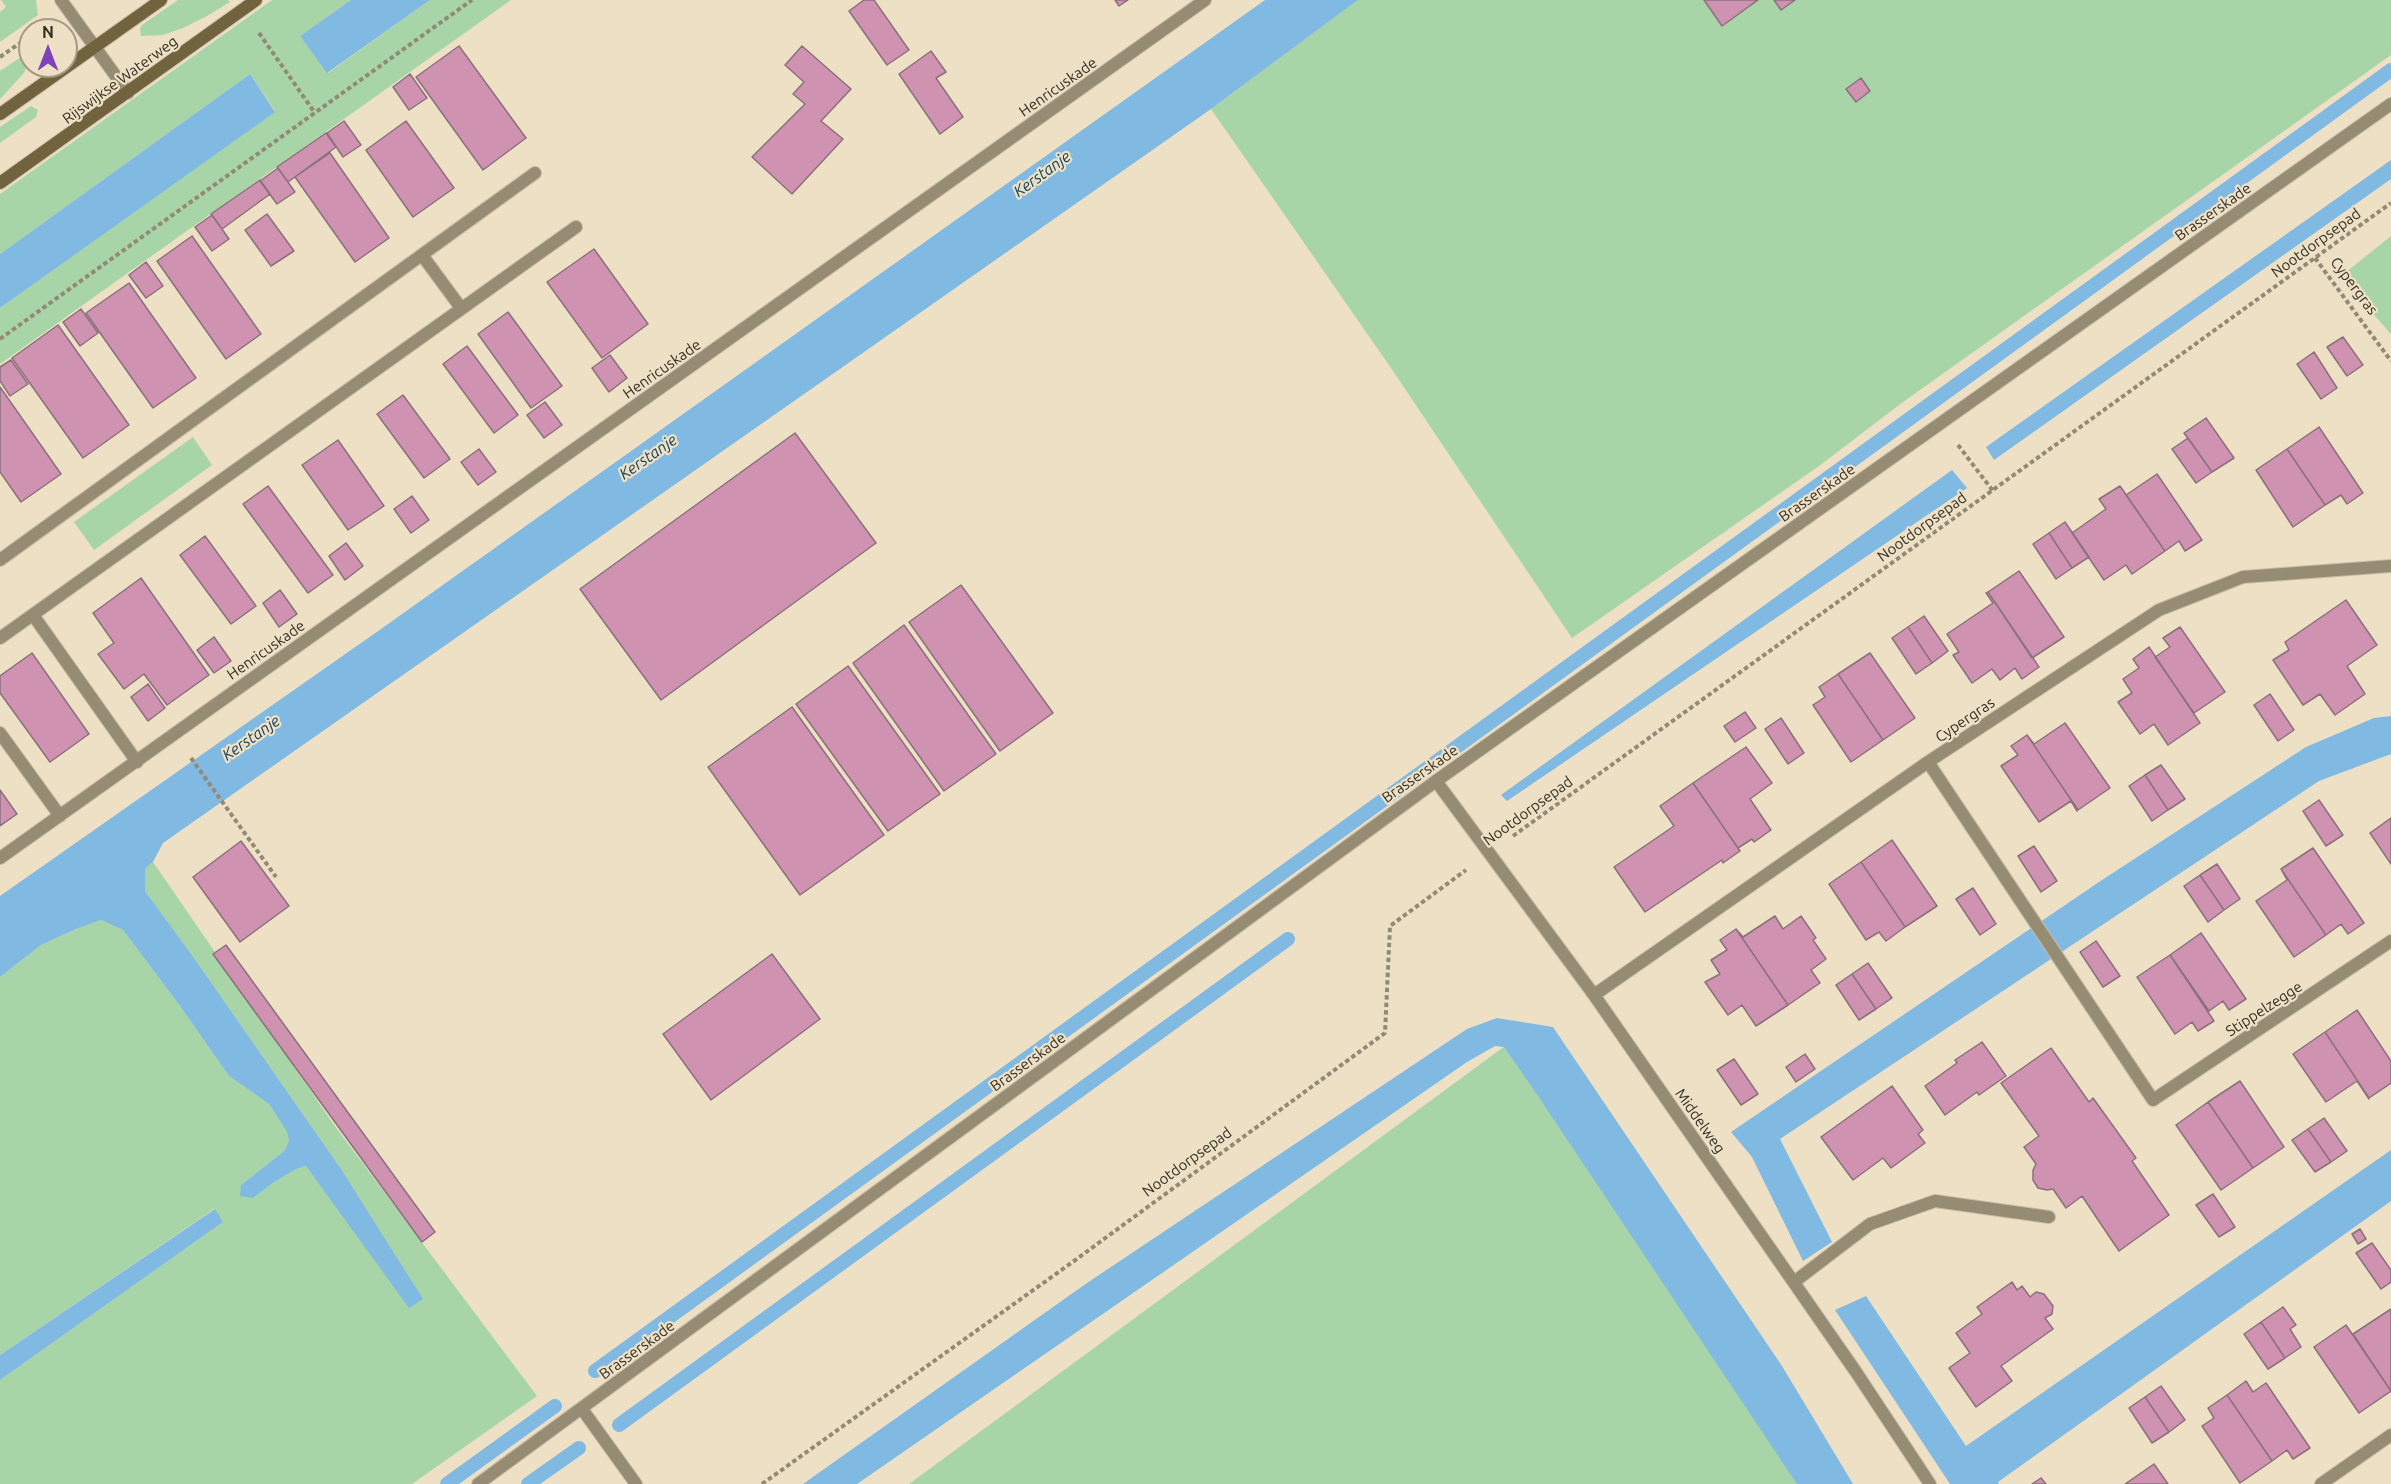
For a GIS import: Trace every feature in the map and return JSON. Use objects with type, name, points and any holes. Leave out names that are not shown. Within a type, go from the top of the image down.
[{"type":"main road","points":[[0,114],[161,0]]},
{"type":"main road","name":"Rijswijkse Waterweg","points":[[0,183],[129,93],[256,0]]},
{"type":"street","points":[[61,0],[129,93]]},
{"type":"street","name":"Henricuskade","points":[[0,858],[1205,0]]},
{"type":"street","name":"Brasserskade","points":[[478,1484],[1436,781],[2391,104]]},
{"type":"street","points":[[0,560],[535,173]]},
{"type":"street","points":[[0,638],[576,227]]},
{"type":"street","points":[[422,255],[461,308]]},
{"type":"street","name":"Cypergras","points":[[1594,995],[1928,762],[2158,610],[2243,577],[2391,566]]},
{"type":"street","points":[[33,615],[136,762]]},
{"type":"street","points":[[0,733],[60,816]]},
{"type":"street","name":"Stippelzegge","points":[[1928,762],[2153,1100],[2391,941]]},
{"type":"street","name":"Middelweg","points":[[1436,781],[1594,995],[1794,1282],[1930,1484]]},
{"type":"street","points":[[1794,1282],[1870,1224],[1935,1201],[2049,1217]]},
{"type":"street","points":[[582,1409],[636,1484]]},
{"type":"street","points":[[2321,1484],[2391,1436]]},
{"type":"path","points":[[0,339],[472,0]]},
{"type":"path","points":[[243,10],[315,113]]},
{"type":"path","points":[[0,57],[18,44]]},
{"type":"path","name":"Nootdorpsepad","points":[[762,1484],[1074,1261],[1385,1033],[1390,926],[2391,203]]},
{"type":"path","name":"Cypergras","points":[[2315,258],[2391,361]]},
{"type":"path","points":[[1941,423],[1993,490]]},
{"type":"path","points":[[191,761],[276,877]]},
{"type":"green space","points":[[1,0],[36,0],[38,15],[34,18],[18,18],[18,29],[0,42],[0,12],[6,7]]},
{"type":"green space","points":[[178,0],[228,0],[230,2],[183,28],[163,35],[141,36],[142,25]]},
{"type":"green space","points":[[272,0],[351,0],[300,36],[328,73],[430,0],[511,0],[0,364],[0,308],[275,111],[250,74],[0,254],[0,194]]},
{"type":"green space","points":[[1358,0],[2391,0],[2391,55],[1903,402],[1819,466],[1572,638],[1391,368],[1211,109]]},
{"type":"green space","points":[[18,59],[19,78],[0,99],[0,71]]},
{"type":"green space","points":[[31,106],[38,110],[36,117],[0,143],[0,127]]},
{"type":"green space","points":[[2391,236],[2391,334],[2340,277]]},
{"type":"green space","points":[[193,437],[212,465],[94,550],[74,522]]},
{"type":"green space","points":[[153,862],[334,1125],[537,1396],[412,1484],[0,1484],[0,1380],[223,1222],[214,1209],[0,1355],[0,977],[41,945],[76,929],[101,920],[123,930],[229,1076],[269,1104],[287,1132],[289,1141],[284,1151],[241,1185],[253,1198],[296,1169],[306,1166],[319,1183],[339,1166],[145,891],[145,869]]},
{"type":"green space","points":[[1505,1046],[1811,1484],[909,1484]]},
{"type":"water","points":[[351,0],[430,0],[327,73],[300,36]]},
{"type":"water","name":"Kerstanje","points":[[1265,0],[1358,0],[1211,109],[163,843],[153,862],[145,869],[145,891],[339,1166],[423,1299],[409,1308],[306,1166],[296,1169],[253,1198],[240,1196],[241,1185],[284,1151],[289,1141],[287,1132],[269,1104],[229,1076],[123,930],[101,920],[76,929],[41,945],[0,977],[0,896],[381,629]]},
{"type":"water","points":[[250,74],[275,112],[0,308],[0,254]]},
{"type":"water","points":[[2391,160],[2391,179],[1994,460],[1986,447]]},
{"type":"water","points":[[1952,470],[1967,488],[1507,801],[1501,795]]},
{"type":"water","points":[[2391,716],[2391,754],[2319,781],[1780,1139],[1832,1242],[1803,1261],[1752,1157],[1731,1132],[2099,882],[2306,747],[2374,718]]},
{"type":"water","points":[[1497,1018],[1553,1027],[1782,1366],[1853,1484],[1797,1484],[1530,1084],[1504,1047],[1495,1046],[1467,1062],[857,1484],[803,1484],[1087,1283],[1467,1029]]},
{"type":"water","points":[[2391,1150],[2391,1201],[1998,1482],[1999,1484],[1950,1484],[1835,1310],[1866,1296],[1966,1446]]},
{"type":"water","points":[[215,1209],[223,1222],[0,1380],[0,1355]]},
{"type":"building","points":[[864,0],[874,0],[909,50],[887,65],[849,11]]},
{"type":"building","points":[[1115,0],[1128,0],[1119,6]]},
{"type":"building","points":[[1704,0],[1758,0],[1722,26]]},
{"type":"building","points":[[1774,0],[1795,0],[1781,10]]},
{"type":"building","points":[[459,46],[526,138],[483,170],[416,77]]},
{"type":"building","points":[[802,46],[851,89],[821,121],[843,139],[792,194],[752,157],[805,104],[793,94],[804,82],[785,65]]},
{"type":"building","points":[[931,51],[946,72],[936,78],[963,117],[940,134],[899,74]]},
{"type":"building","points":[[410,74],[427,98],[409,110],[393,87]]},
{"type":"building","points":[[1861,78],[1870,91],[1856,102],[1846,89]]},
{"type":"building","points":[[344,121],[361,145],[343,157],[327,133]]},
{"type":"building","points":[[406,121],[454,188],[413,217],[366,150]]},
{"type":"building","points":[[326,133],[336,147],[288,182],[277,167]]},
{"type":"building","points":[[330,153],[389,238],[355,262],[295,177]]},
{"type":"building","points":[[278,168],[295,192],[277,204],[260,181]]},
{"type":"building","points":[[260,180],[270,194],[222,229],[211,214]]},
{"type":"building","points":[[267,214],[294,251],[271,266],[245,230]]},
{"type":"building","points":[[212,215],[229,239],[212,251],[195,227]]},
{"type":"building","points":[[192,236],[261,334],[226,359],[157,261]]},
{"type":"building","points":[[594,249],[648,324],[602,358],[547,282]]},
{"type":"building","points":[[146,262],[163,286],[146,298],[129,275]]},
{"type":"building","points":[[129,283],[196,378],[153,408],[86,313]]},
{"type":"building","points":[[81,309],[98,333],[80,346],[63,322]]},
{"type":"building","points":[[508,312],[562,386],[531,408],[478,334]]},
{"type":"building","points":[[58,325],[129,425],[83,458],[12,358]]},
{"type":"building","points":[[2343,337],[2363,365],[2347,376],[2327,347]]},
{"type":"building","points":[[467,346],[518,415],[494,433],[443,364]]},
{"type":"building","points":[[2314,352],[2337,388],[2321,399],[2297,364]]},
{"type":"building","points":[[610,355],[627,378],[609,392],[592,368]]},
{"type":"building","points":[[11,360],[28,384],[10,396],[0,381],[0,367]]},
{"type":"building","points":[[0,387],[61,474],[21,502],[0,472]]},
{"type":"building","points":[[403,395],[450,459],[424,478],[377,414]]},
{"type":"building","points":[[545,402],[562,425],[544,438],[527,415]]},
{"type":"building","points":[[2206,418],[2234,458],[2212,472],[2184,433]]},
{"type":"building","points":[[2319,427],[2363,493],[2347,504],[2341,495],[2325,505],[2287,449]]},
{"type":"building","points":[[795,433],[876,543],[661,700],[580,589]]},
{"type":"building","points":[[2188,438],[2212,472],[2196,483],[2172,449]]},
{"type":"building","points":[[338,440],[384,506],[348,530],[302,465]]},
{"type":"building","points":[[479,449],[496,472],[478,485],[461,462]]},
{"type":"building","points":[[2287,449],[2325,505],[2293,527],[2256,470]]},
{"type":"building","points":[[2157,474],[2202,540],[2185,551],[2179,541],[2165,551],[2126,495]]},
{"type":"building","points":[[268,486],[333,575],[308,593],[243,504]]},
{"type":"building","points":[[2120,486],[2165,551],[2132,574],[2126,565],[2104,580],[2072,533],[2106,509],[2099,499]]},
{"type":"building","points":[[412,496],[429,520],[411,533],[394,509]]},
{"type":"building","points":[[2065,522],[2089,557],[2072,568],[2049,533]]},
{"type":"building","points":[[2049,533],[2072,568],[2056,579],[2033,544]]},
{"type":"building","points":[[205,536],[256,606],[231,624],[180,555]]},
{"type":"building","points":[[346,543],[363,566],[345,580],[329,556]]},
{"type":"building","points":[[2019,571],[2064,637],[2032,658],[1988,592]]},
{"type":"building","points":[[141,578],[209,675],[167,705],[144,674],[124,689],[98,654],[114,643],[93,613]]},
{"type":"building","points":[[961,585],[1053,713],[1000,751],[909,622]]},
{"type":"building","points":[[280,590],[297,614],[279,627],[263,603]]},
{"type":"building","points":[[1988,592],[2039,667],[2022,679],[2015,668],[2000,680],[1992,669],[1972,683],[1953,655],[1959,652],[1947,634],[1993,603],[1986,593]]},
{"type":"building","points":[[2346,600],[2377,645],[2347,666],[2365,694],[2335,715],[2320,694],[2303,705],[2273,660],[2289,650],[2285,642]]},
{"type":"building","points":[[1924,616],[1948,651],[1932,663],[1908,627]]},
{"type":"building","points":[[904,625],[996,754],[944,791],[853,663]]},
{"type":"building","points":[[1908,627],[1932,663],[1916,674],[1892,638]]},
{"type":"building","points":[[2180,627],[2225,692],[2194,713],[2155,657],[2170,647],[2163,638]]},
{"type":"building","points":[[214,637],[231,661],[214,673],[197,650]]},
{"type":"building","points":[[2149,647],[2200,723],[2168,745],[2154,724],[2140,734],[2118,702],[2132,693],[2123,679],[2139,668],[2133,659]]},
{"type":"building","points":[[32,653],[89,734],[50,762],[0,693],[0,676]]},
{"type":"building","points":[[1870,653],[1915,718],[1883,740],[1838,674]]},
{"type":"building","points":[[848,666],[940,794],[888,831],[796,704]]},
{"type":"building","points":[[1838,674],[1883,740],[1851,762],[1813,705],[1825,697],[1819,687]]},
{"type":"building","points":[[148,684],[165,708],[148,721],[131,697]]},
{"type":"building","points":[[2270,694],[2294,730],[2278,741],[2254,705]]},
{"type":"building","points":[[792,707],[884,835],[800,895],[708,767]]},
{"type":"building","points":[[1745,712],[1756,728],[1735,742],[1724,726]]},
{"type":"building","points":[[1781,718],[1804,753],[1788,764],[1765,729]]},
{"type":"building","points":[[2065,723],[2110,788],[2078,810],[2027,735],[2034,744]]},
{"type":"building","points":[[2027,735],[2078,810],[2077,811],[2071,801],[2039,822],[2001,766],[2018,755],[2011,746]]},
{"type":"building","points":[[1746,747],[1772,783],[1750,799],[1771,830],[1754,842],[1752,839],[1738,848],[1693,783]]},
{"type":"building","points":[[2161,765],[2185,799],[2168,810],[2145,775]]},
{"type":"building","points":[[2145,775],[2168,810],[2152,821],[2129,786]]},
{"type":"building","points":[[1693,783],[1740,851],[1723,863],[1722,860],[1645,912],[1614,867],[1674,826],[1660,806]]},
{"type":"building","points":[[0,790],[17,814],[0,826]]},
{"type":"building","points":[[2319,800],[2343,835],[2326,846],[2303,811]]},
{"type":"building","points":[[2391,818],[2391,864],[2370,833]]},
{"type":"building","points":[[1892,840],[1937,906],[1905,927],[1861,862]]},
{"type":"building","points":[[241,841],[289,906],[240,942],[193,877]]},
{"type":"building","points":[[2034,846],[2057,881],[2041,892],[2018,856]]},
{"type":"building","points":[[2313,848],[2364,923],[2348,934],[2341,924],[2326,935],[2281,869]]},
{"type":"building","points":[[1861,862],[1905,927],[1886,941],[1879,932],[1866,940],[1829,884]]},
{"type":"building","points":[[2217,864],[2240,899],[2224,910],[2200,875]]},
{"type":"building","points":[[2281,869],[2326,935],[2294,957],[2256,901],[2287,880]]},
{"type":"building","points":[[2200,875],[2224,910],[2208,922],[2184,886]]},
{"type":"building","points":[[1973,888],[1996,924],[1980,935],[1956,899]]},
{"type":"building","points":[[1775,916],[1783,929],[1801,916],[1816,938],[1813,940],[1826,959],[1811,970],[1820,983],[1788,1005],[1736,929],[1743,937]]},
{"type":"building","points":[[1736,929],[1788,1005],[1756,1026],[1742,1005],[1728,1015],[1705,982],[1720,974],[1711,960],[1727,950],[1720,940]]},
{"type":"building","points":[[2201,933],[2246,999],[2229,1010],[2223,1001],[2209,1011],[2170,955]]},
{"type":"building","points":[[2096,941],[2120,976],[2103,987],[2080,952]]},
{"type":"building","points":[[226,945],[435,1232],[422,1242],[213,954]]},
{"type":"building","points":[[772,954],[820,1019],[711,1100],[663,1034]]},
{"type":"building","points":[[2170,955],[2214,1021],[2198,1031],[2192,1022],[2175,1034],[2137,977]]},
{"type":"building","points":[[1868,963],[1892,998],[1876,1009],[1852,974]]},
{"type":"building","points":[[1852,974],[1876,1009],[1859,1020],[1836,985]]},
{"type":"building","points":[[2357,1010],[2391,1061],[2391,1083],[2369,1098],[2325,1032]]},
{"type":"building","points":[[2325,1032],[2369,1099],[2357,1081],[2326,1102],[2293,1054]]},
{"type":"building","points":[[1982,1042],[2006,1076],[1979,1095],[1977,1092],[1945,1115],[1925,1086],[1957,1063],[1955,1060]]},
{"type":"building","points":[[2051,1048],[2089,1102],[2093,1098],[2136,1158],[2132,1161],[2169,1215],[2119,1251],[2082,1196],[2066,1208],[2053,1189],[2038,1188],[2033,1180],[2033,1170],[2036,1164],[2024,1147],[2039,1136],[2001,1083]]},
{"type":"building","points":[[1805,1054],[1815,1069],[1796,1082],[1786,1067]]},
{"type":"building","points":[[1734,1059],[1758,1094],[1741,1105],[1717,1070]]},
{"type":"building","points":[[2240,1081],[2284,1147],[2253,1168],[2208,1102]]},
{"type":"building","points":[[1892,1086],[1923,1130],[1918,1134],[1925,1143],[1891,1168],[1883,1158],[1853,1180],[1821,1137]]},
{"type":"building","points":[[2208,1102],[2253,1168],[2221,1190],[2176,1125]]},
{"type":"building","points":[[2324,1118],[2347,1151],[2331,1162],[2308,1129]]},
{"type":"building","points":[[2308,1129],[2331,1162],[2315,1172],[2292,1140]]},
{"type":"building","points":[[2213,1194],[2235,1227],[2219,1237],[2196,1205]]},
{"type":"building","points":[[2360,1229],[2366,1239],[2358,1244],[2352,1234]]},
{"type":"building","points":[[2372,1243],[2391,1270],[2391,1282],[2381,1289],[2356,1253]]},
{"type":"building","points":[[2012,1282],[2017,1290],[2022,1286],[2030,1297],[2036,1292],[2044,1294],[2053,1306],[2052,1314],[2045,1318],[2053,1329],[2001,1366],[2012,1381],[1976,1407],[1949,1368],[1970,1353],[1956,1333],[1982,1314],[1977,1307]]},
{"type":"building","points":[[2283,1307],[2296,1325],[2290,1329],[2301,1347],[2285,1358],[2261,1322]]},
{"type":"building","points":[[2391,1309],[2391,1391],[2353,1334]]},
{"type":"building","points":[[2261,1322],[2285,1358],[2268,1369],[2244,1334]]},
{"type":"building","points":[[2346,1325],[2391,1391],[2359,1413],[2314,1347]]},
{"type":"building","points":[[2246,1381],[2253,1392],[2266,1383],[2310,1448],[2293,1459],[2287,1450],[2272,1461],[2227,1395]]},
{"type":"building","points":[[2161,1386],[2185,1420],[2169,1432],[2145,1397]]},
{"type":"building","points":[[2227,1395],[2272,1461],[2240,1483],[2202,1426],[2214,1418],[2208,1408]]},
{"type":"building","points":[[2145,1397],[2169,1432],[2152,1443],[2129,1408]]},
{"type":"building","points":[[2154,1464],[2168,1484],[2125,1484]]},
{"type":"building","points":[[2041,1478],[2046,1484],[2032,1484]]},
{"type":"waterway","points":[[595,1371],[2391,70]]},
{"type":"waterway","points":[[619,1425],[1288,939]]},
{"type":"waterway","points":[[447,1484],[555,1406]]},
{"type":"waterway","points":[[528,1484],[579,1448]]}]
